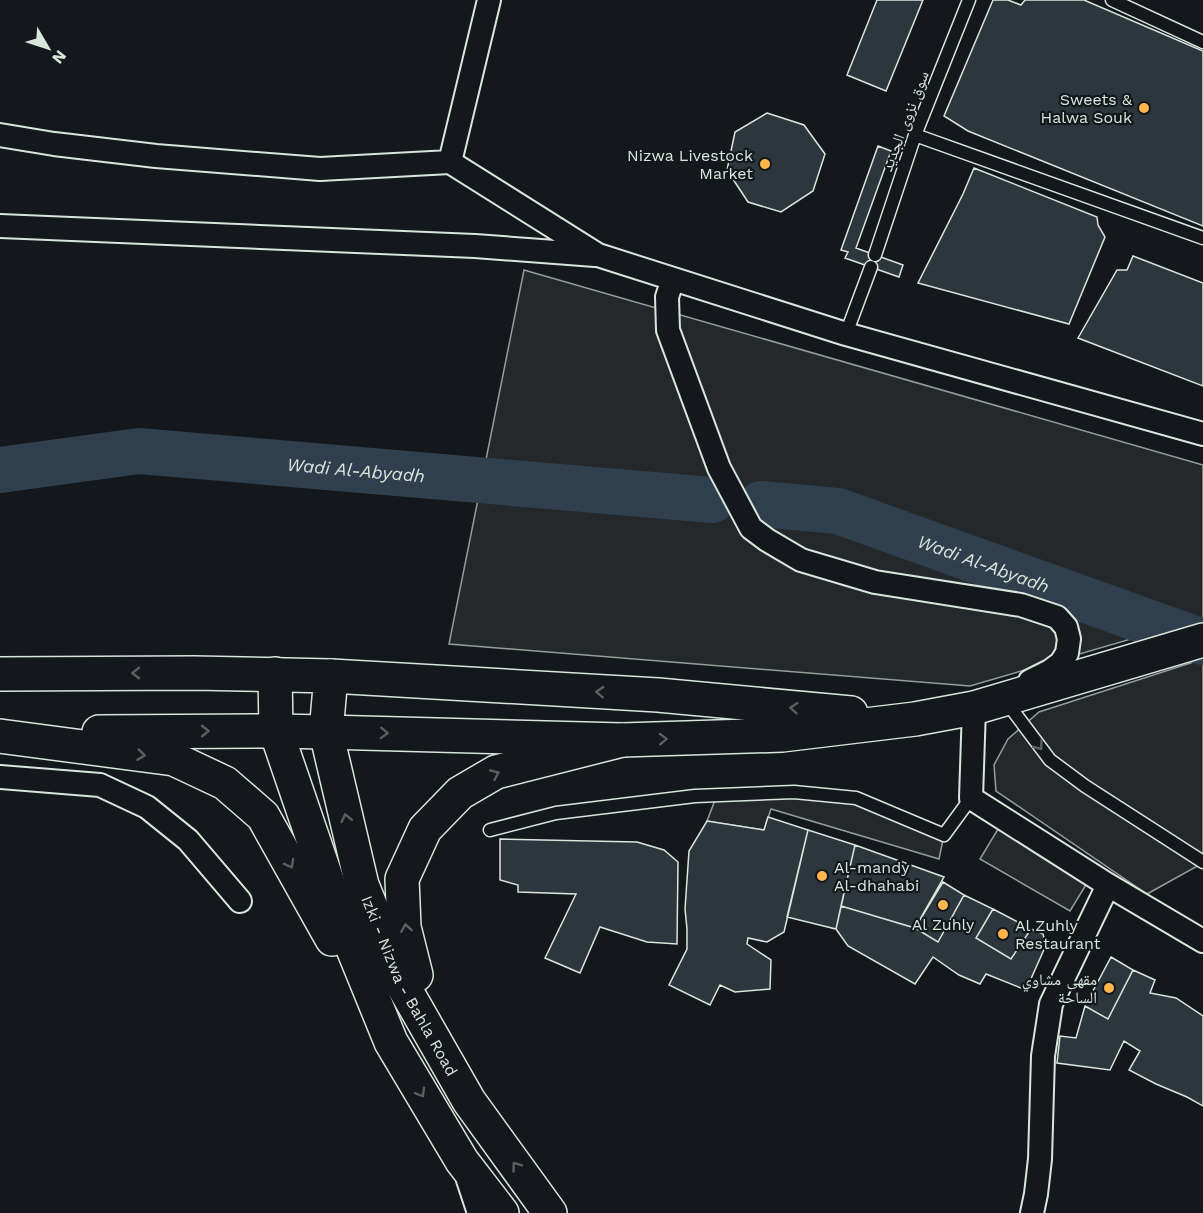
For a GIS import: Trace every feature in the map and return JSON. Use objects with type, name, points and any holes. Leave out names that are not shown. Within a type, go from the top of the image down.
[{"type":"main road","points":[[0,735],[276,730],[622,740],[782,735],[915,719],[989,704],[1203,640]]},
{"type":"main road","points":[[0,674],[194,673],[331,676],[657,695],[915,719]]},
{"type":"main road","name":"Izki - Nizwa - Bahla Road","points":[[275,674],[276,730],[338,912],[391,1042],[462,1161],[502,1213]]},
{"type":"main road","name":"Izki - Nizwa - Bahla Road","points":[[331,676],[326,732],[362,885],[401,982],[469,1101],[550,1213]]},
{"type":"main road","points":[[0,735],[174,759],[225,783],[263,816],[391,1042]]},
{"type":"main road","points":[[469,1101],[420,993],[404,927],[402,879],[425,829],[460,793],[496,772],[622,740]]},
{"type":"street","points":[[450,162],[489,0]]},
{"type":"street","points":[[0,135],[156,156],[320,169],[450,162],[598,255]]},
{"type":"street","points":[[0,226],[475,246],[598,255],[846,334],[1203,434]]},
{"type":"street","points":[[673,279],[667,297],[668,330],[719,468],[751,528],[801,560],[875,582],[1021,605],[1057,617],[1066,627],[1069,639],[1067,653],[1050,671],[989,704],[971,798],[1108,885],[1203,941]]},
{"type":"street","points":[[0,777],[100,785],[147,807],[188,840],[240,901]]},
{"type":"street","points":[[1032,1213],[1040,1159],[1043,1056],[1051,1004],[1108,885]]},
{"type":"street","points":[[462,1161],[479,1213]]},
{"type":"lane","name":"سوق نزوى الجديد","points":[[846,334],[915,135],[969,0]]},
{"type":"lane","points":[[1112,0],[1203,42]]},
{"type":"lane","points":[[915,135],[1203,238]]},
{"type":"lane","points":[[989,704],[1050,760],[1085,786],[1203,862]]},
{"type":"lane","points":[[490,830],[556,813],[619,805],[695,796],[794,792],[856,798],[944,835],[971,798]]},
{"type":"shaded area","points":[[524,270],[1203,465],[1203,618],[970,686],[449,644]]},
{"type":"shaded area","points":[[1203,659],[1203,863],[1147,894],[996,791],[994,765],[1008,739],[1039,712]]},
{"type":"shaded area","points":[[717,795],[856,798],[944,835],[939,859],[771,809],[764,830],[707,821]]},
{"type":"shaded area","points":[[1004,819],[1092,875],[1070,911],[980,859]]},
{"type":"building","points":[[877,0],[923,0],[886,91],[847,75]]},
{"type":"building","points":[[993,0],[1008,0],[1021,5],[1025,0],[1084,0],[1203,51],[1203,226],[968,131],[944,116]]},
{"type":"building","points":[[767,113],[804,125],[825,154],[813,191],[781,212],[748,202],[727,170],[735,132]]},
{"type":"building","points":[[878,146],[891,151],[856,248],[903,265],[899,277],[845,258],[848,252],[841,250]]},
{"type":"building","points":[[974,168],[1097,217],[1098,225],[1105,237],[1069,324],[918,283]]},
{"type":"building","points":[[1133,256],[1203,283],[1203,386],[1078,338],[1117,270],[1127,270]]},
{"type":"building","points":[[768,817],[808,830],[784,932],[767,942],[748,938],[747,944],[771,960],[770,989],[735,992],[720,985],[710,1005],[669,985],[687,949],[685,909],[689,851],[707,821],[764,830]]},
{"type":"building","name":"Al-mandy Al-dhahabi","points":[[808,830],[855,845],[836,929],[787,917]]},
{"type":"building","points":[[500,839],[637,842],[664,850],[678,862],[677,944],[647,942],[600,927],[580,973],[545,958],[576,894],[518,892],[518,885],[500,880]]},
{"type":"building","points":[[855,845],[944,877],[915,928],[841,906]]},
{"type":"building","name":"Al Zuhly","points":[[943,882],[964,895],[938,942],[915,928]]},
{"type":"building","points":[[964,895],[993,909],[976,938],[1011,959],[1031,929],[1043,934],[1046,945],[1026,990],[986,974],[980,984],[959,975],[933,957],[915,984],[848,946],[836,929],[841,906],[915,928],[938,942]]},
{"type":"building","name":"Al Zuhly Restaurant","points":[[993,909],[1031,929],[1011,959],[976,938]]},
{"type":"building","name":"مقهى مشاوي الساحة","points":[[1111,957],[1133,970],[1108,1019],[1085,1006]]},
{"type":"building","points":[[1133,970],[1155,980],[1150,993],[1176,998],[1203,1016],[1203,1106],[1129,1070],[1140,1051],[1124,1041],[1110,1070],[1057,1063],[1060,1036],[1076,1038],[1085,1006],[1108,1019]]},
{"type":"waterway","name":"Wadi Al-Abyadh","points":[[0,470],[139,451],[712,500]]},
{"type":"waterway","name":"Wadi Al-Abyadh","points":[[761,504],[838,511],[1203,642]]},
{"type":"place","name":"Sweets & Halwa Souk","points":[[1144,108]]},
{"type":"place","name":"Nizwa Livestock Market","points":[[765,164]]},
{"type":"place","name":"Al-mandy Al-dhahabi","points":[[822,876]]},
{"type":"place","name":"Al Zuhly","points":[[943,905]]},
{"type":"place","name":"Al Zuhly Restaurant","points":[[1003,934]]},
{"type":"place","name":"مقهى مشاوي الساحة","points":[[1109,988]]}]
